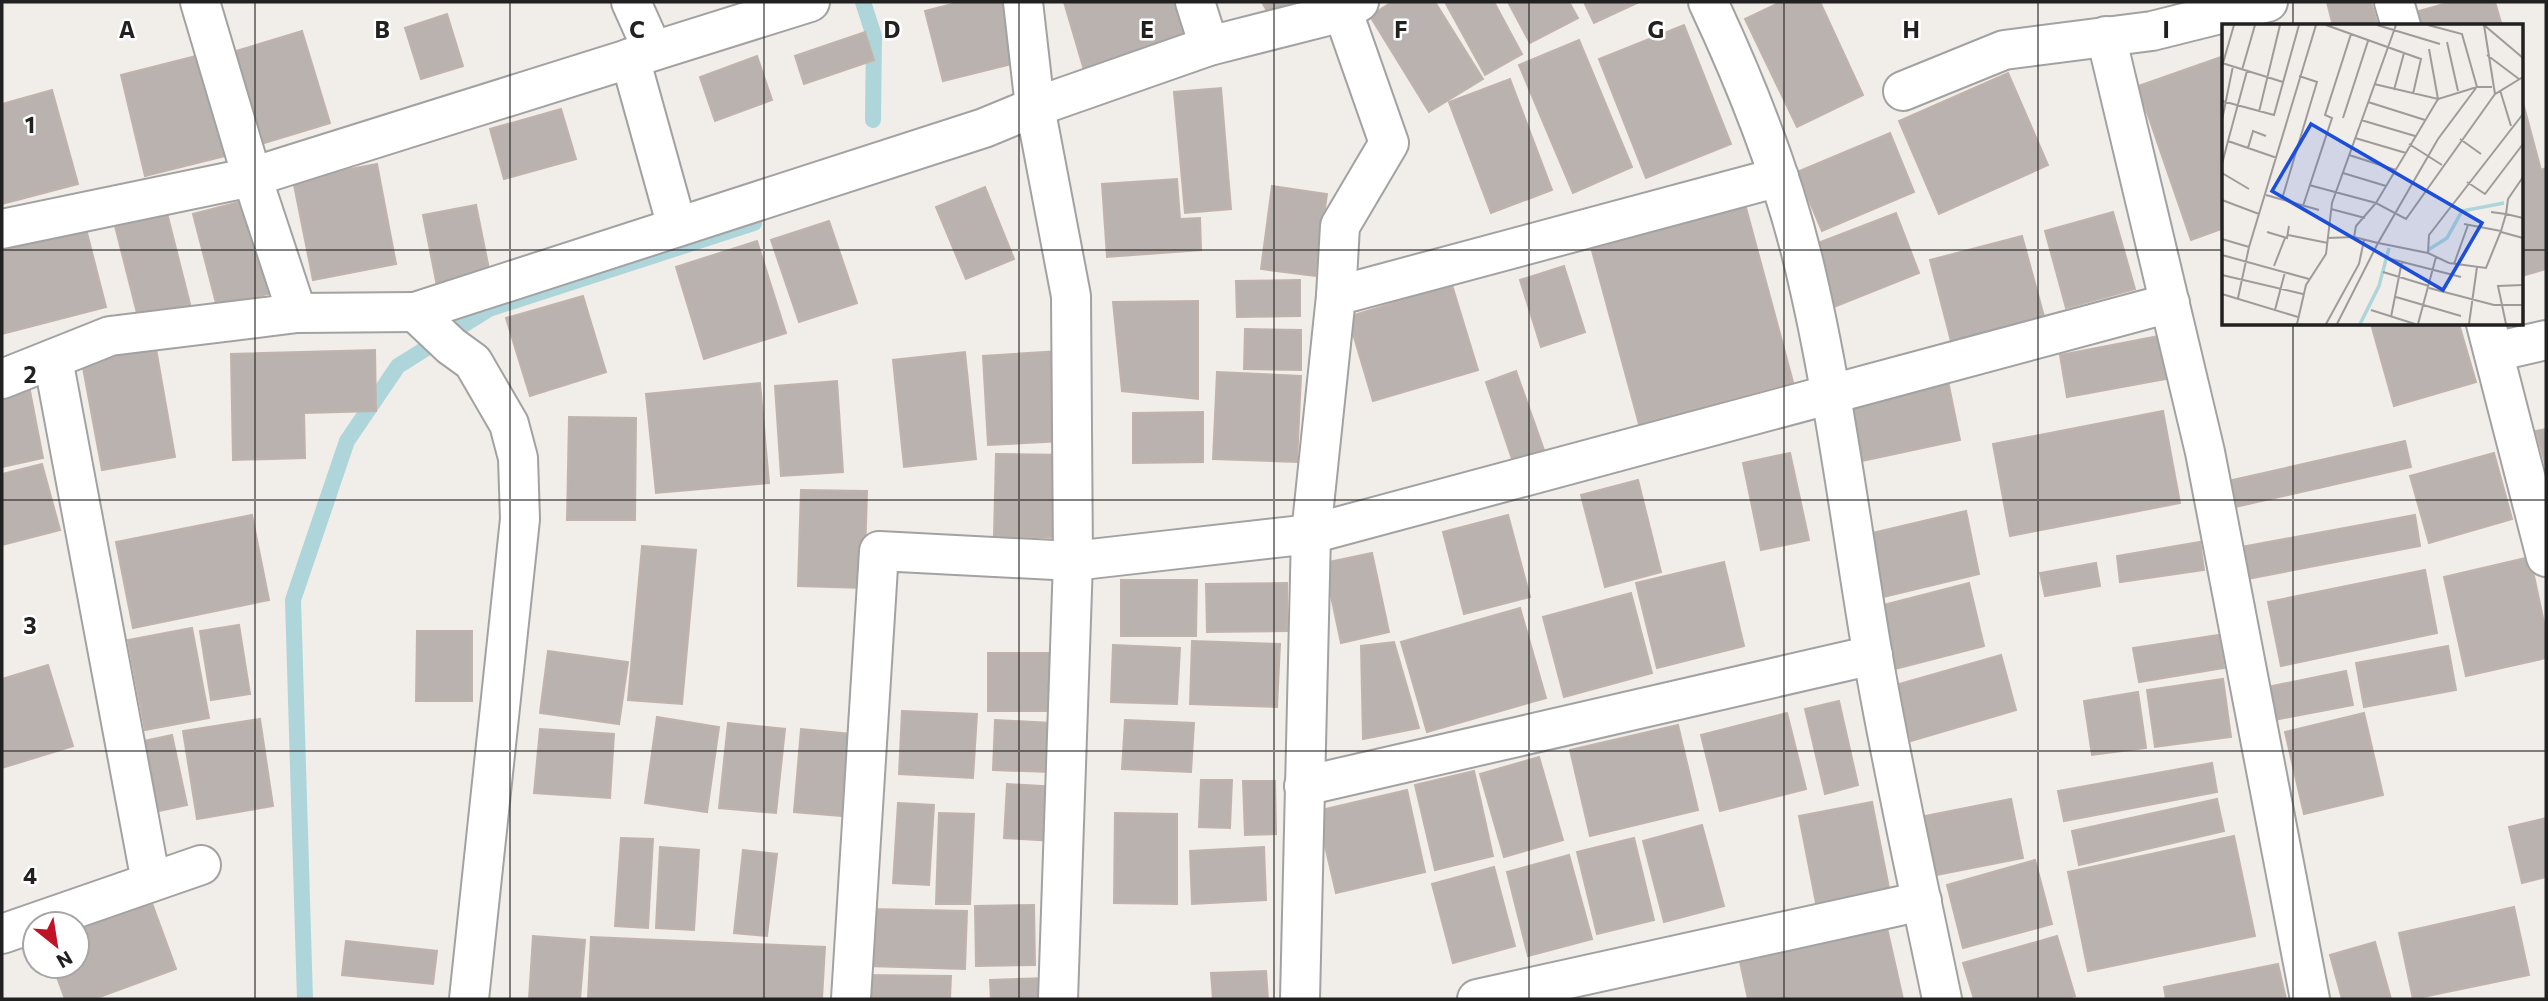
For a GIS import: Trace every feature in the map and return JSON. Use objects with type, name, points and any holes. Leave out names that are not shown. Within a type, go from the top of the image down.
[{"type":"street","points":[[200,2],[252,177],[297,313]]},
{"type":"street","points":[[631,2],[677,227]]},
{"type":"street","points":[[2,229],[252,177],[810,2]]},
{"type":"street","points":[[1023,2],[1035,107],[1071,296],[1073,561],[1058,999]]},
{"type":"street","points":[[1195,2],[1209,46]]},
{"type":"street","points":[[1708,2],[1735,59],[1779,177],[1803,259],[1830,393],[1873,655],[1942,999]]},
{"type":"street","points":[[1903,91],[2004,50],[2152,31],[2268,2]]},
{"type":"street","points":[[2395,2],[2400,24]]},
{"type":"street","points":[[2,379],[110,336],[297,313],[429,325],[677,227],[984,128],[1035,107],[1209,46],[1351,7],[1389,143],[1340,226],[1336,296],[1311,534],[1300,999]]},
{"type":"street","points":[[2106,36],[2205,452],[2310,999]]},
{"type":"street","points":[[1336,296],[1779,177]]},
{"type":"street","points":[[851,999],[879,551],[1073,561],[1311,534],[2170,303]]},
{"type":"street","points":[[429,325],[473,362],[509,424],[518,458],[520,519],[469,999]]},
{"type":"street","points":[[2546,340],[2490,338],[2546,557]]},
{"type":"street","points":[[53,359],[151,882]]},
{"type":"street","points":[[1304,786],[1873,655]]},
{"type":"street","points":[[2,933],[201,865]]},
{"type":"street","points":[[1477,999],[1922,901]]},
{"type":"building","points":[[960,2],[1013,2],[1028,60],[943,81],[925,11]]},
{"type":"building","points":[[1064,2],[1189,2],[1199,36],[1084,70]]},
{"type":"building","points":[[1262,2],[1308,2],[1272,20]]},
{"type":"building","points":[[1392,2],[1435,2],[1483,79],[1429,112],[1370,16]]},
{"type":"building","points":[[1445,2],[1494,2],[1522,54],[1485,75]]},
{"type":"building","points":[[1508,2],[1569,2],[1578,18],[1530,43]]},
{"type":"building","points":[[1584,2],[1639,2],[1594,23]]},
{"type":"building","points":[[1781,2],[1820,2],[1863,95],[1797,127],[1745,19]]},
{"type":"building","points":[[2327,2],[2371,2],[2377,24],[2332,24]]},
{"type":"building","points":[[2451,2],[2495,2],[2501,24],[2415,24],[2412,13]]},
{"type":"building","points":[[447,14],[463,66],[421,79],[405,28]]},
{"type":"building","points":[[1684,25],[1731,144],[1646,178],[1599,59]]},
{"type":"building","points":[[302,31],[330,123],[261,144],[233,52]]},
{"type":"building","points":[[865,32],[874,60],[804,84],[795,56]]},
{"type":"building","points":[[1579,40],[1632,167],[1573,193],[1519,65]]},
{"type":"building","points":[[204,54],[229,155],[145,176],[121,75]]},
{"type":"building","points":[[757,56],[772,100],[715,121],[700,77]]},
{"type":"building","points":[[2222,57],[2222,229],[2191,240],[2138,86]]},
{"type":"building","points":[[2008,73],[2048,165],[1939,214],[1899,121]]},
{"type":"building","points":[[1510,79],[1552,190],[1491,213],[1449,102]]},
{"type":"building","points":[[1221,88],[1231,209],[1185,213],[1174,92]]},
{"type":"building","points":[[52,90],[78,184],[2,204],[2,104]]},
{"type":"building","points":[[2524,106],[2541,170],[2546,168],[2546,269],[2524,275]]},
{"type":"building","points":[[561,109],[576,159],[504,179],[490,129]]},
{"type":"building","points":[[1890,133],[1914,192],[1822,231],[1797,172]]},
{"type":"building","points":[[377,164],[396,264],[313,280],[293,180]]},
{"type":"building","points":[[1177,179],[1180,219],[1200,218],[1201,250],[1107,257],[1102,184]]},
{"type":"building","points":[[1272,186],[1327,194],[1315,276],[1261,269]]},
{"type":"building","points":[[985,187],[1014,259],[966,279],[936,207]]},
{"type":"building","points":[[247,200],[271,293],[217,307],[193,214]]},
{"type":"building","points":[[1745,204],[1793,382],[1639,424],[1591,247]]},
{"type":"building","points":[[476,205],[491,279],[438,291],[423,215]]},
{"type":"building","points":[[166,209],[191,308],[139,321],[114,222]]},
{"type":"building","points":[[2113,212],[2135,289],[2066,308],[2045,231]]},
{"type":"building","points":[[1896,213],[1919,273],[1834,307],[1810,246]]},
{"type":"building","points":[[829,221],[857,303],[799,322],[771,240]]},
{"type":"building","points":[[85,225],[106,307],[2,334],[2,246]]},
{"type":"building","points":[[2022,236],[2045,320],[1952,345],[1930,260]]},
{"type":"building","points":[[757,241],[786,333],[704,359],[676,267]]},
{"type":"building","points":[[1564,266],[1585,332],[1541,347],[1520,280]]},
{"type":"building","points":[[1300,280],[1300,316],[1237,317],[1236,281]]},
{"type":"building","points":[[1452,285],[1478,370],[1373,401],[1348,317]]},
{"type":"building","points":[[583,296],[606,372],[530,396],[506,318]]},
{"type":"building","points":[[1198,301],[1198,399],[1122,391],[1113,302]]},
{"type":"building","points":[[2372,326],[2460,326],[2476,382],[2394,406]]},
{"type":"building","points":[[1245,329],[1301,330],[1301,370],[1244,369]]},
{"type":"building","points":[[2159,336],[2166,379],[2067,397],[2060,355]]},
{"type":"building","points":[[155,343],[175,457],[102,470],[81,357]]},
{"type":"building","points":[[375,350],[376,411],[304,413],[305,458],[233,460],[231,354]]},
{"type":"building","points":[[1059,351],[1063,441],[988,445],[983,356]]},
{"type":"building","points":[[965,352],[976,459],[904,467],[893,360]]},
{"type":"building","points":[[1516,371],[1545,453],[1514,465],[1486,382]]},
{"type":"building","points":[[1217,372],[1301,376],[1297,462],[1213,459]]},
{"type":"building","points":[[837,381],[843,472],[781,476],[775,386]]},
{"type":"building","points":[[1948,381],[1960,440],[1857,462],[1845,404]]},
{"type":"building","points":[[760,383],[769,483],[656,493],[646,394]]},
{"type":"building","points":[[30,391],[43,458],[2,467],[2,397]]},
{"type":"building","points":[[2163,411],[2180,503],[2010,536],[1993,444]]},
{"type":"building","points":[[1203,412],[1203,462],[1133,463],[1133,413]]},
{"type":"building","points":[[569,417],[636,418],[635,520],[567,520]]},
{"type":"building","points":[[2546,429],[2546,467],[2536,431]]},
{"type":"building","points":[[2405,441],[2411,467],[2235,507],[2228,481]]},
{"type":"building","points":[[1790,453],[1809,540],[1761,550],[1743,463]]},
{"type":"building","points":[[2494,453],[2512,519],[2429,543],[2410,476]]},
{"type":"building","points":[[996,454],[1068,455],[1067,538],[994,536]]},
{"type":"building","points":[[42,464],[60,530],[2,545],[2,474]]},
{"type":"building","points":[[1638,480],[1661,572],[1605,587],[1581,495]]},
{"type":"building","points":[[801,490],[867,491],[864,588],[798,586]]},
{"type":"building","points":[[1966,511],[1979,574],[1883,597],[1868,534]]},
{"type":"building","points":[[252,515],[269,600],[133,628],[116,542]]},
{"type":"building","points":[[1508,515],[1530,597],[1464,614],[1443,532]]},
{"type":"building","points":[[2415,515],[2420,546],[2247,579],[2241,547]]},
{"type":"building","points":[[2200,542],[2204,570],[2120,582],[2117,556]]},
{"type":"building","points":[[642,546],[696,550],[682,704],[628,700]]},
{"type":"building","points":[[1372,553],[1389,632],[1341,643],[1324,563]]},
{"type":"building","points":[[2530,557],[2546,632],[2546,658],[2466,676],[2444,577]]},
{"type":"building","points":[[1724,562],[1744,646],[1657,668],[1636,583]]},
{"type":"building","points":[[2096,563],[2100,586],[2045,596],[2040,573]]},
{"type":"building","points":[[2425,570],[2437,633],[2281,666],[2268,602]]},
{"type":"building","points":[[1121,580],[1197,580],[1196,636],[1121,636]]},
{"type":"building","points":[[1287,583],[1287,631],[1207,632],[1206,584]]},
{"type":"building","points":[[1969,583],[1984,646],[1891,670],[1876,607]]},
{"type":"building","points":[[1631,593],[1652,673],[1564,697],[1543,617]]},
{"type":"building","points":[[1520,608],[1546,698],[1427,732],[1401,642]]},
{"type":"building","points":[[239,625],[250,694],[211,700],[200,631]]},
{"type":"building","points":[[192,628],[209,718],[145,730],[128,640]]},
{"type":"building","points":[[417,631],[472,631],[472,701],[416,701]]},
{"type":"building","points":[[2219,635],[2224,668],[2139,682],[2133,648]]},
{"type":"building","points":[[1192,641],[1280,644],[1277,707],[1190,704]]},
{"type":"building","points":[[1394,642],[1419,728],[1363,739],[1361,646]]},
{"type":"building","points":[[1113,645],[1180,648],[1177,704],[1111,702]]},
{"type":"building","points":[[2448,646],[2456,690],[2364,707],[2356,663]]},
{"type":"building","points":[[548,651],[628,662],[619,724],[540,713]]},
{"type":"building","points":[[988,653],[1065,653],[1065,711],[988,711]]},
{"type":"building","points":[[2001,655],[2016,710],[1911,741],[1896,685]]},
{"type":"building","points":[[48,665],[73,746],[2,768],[2,679]]},
{"type":"building","points":[[2346,671],[2353,705],[2274,720],[2267,687]]},
{"type":"building","points":[[2223,679],[2231,737],[2155,747],[2147,690]]},
{"type":"building","points":[[2138,692],[2146,748],[2092,755],[2084,701]]},
{"type":"building","points":[[1839,701],[1858,785],[1825,794],[1805,709]]},
{"type":"building","points":[[902,711],[977,714],[973,778],[899,774]]},
{"type":"building","points":[[1787,713],[1806,789],[1720,811],[1701,735]]},
{"type":"building","points":[[2364,713],[2383,795],[2304,814],[2285,732]]},
{"type":"building","points":[[657,717],[719,727],[707,812],[645,803]]},
{"type":"building","points":[[260,719],[273,806],[197,819],[183,731]]},
{"type":"building","points":[[995,720],[1052,723],[1050,772],[993,770]]},
{"type":"building","points":[[1125,720],[1194,723],[1191,772],[1122,769]]},
{"type":"building","points":[[728,723],[785,729],[776,813],[719,808]]},
{"type":"building","points":[[1678,725],[1698,810],[1590,836],[1570,750]]},
{"type":"building","points":[[540,729],[614,734],[610,798],[534,793]]},
{"type":"building","points":[[801,729],[861,735],[853,817],[794,812]]},
{"type":"building","points":[[172,735],[187,805],[154,812],[139,742]]},
{"type":"building","points":[[1539,757],[1563,840],[1504,857],[1480,774]]},
{"type":"building","points":[[2212,763],[2217,792],[2064,821],[2058,791]]},
{"type":"building","points":[[1474,771],[1493,856],[1435,870],[1415,785]]},
{"type":"building","points":[[1201,780],[1232,780],[1230,828],[1199,827]]},
{"type":"building","points":[[1243,781],[1275,781],[1276,834],[1245,835]]},
{"type":"building","points":[[1007,784],[1059,787],[1056,841],[1004,838]]},
{"type":"building","points":[[1407,790],[1425,872],[1336,893],[1317,811]]},
{"type":"building","points":[[2011,799],[2023,858],[1931,876],[1920,817]]},
{"type":"building","points":[[2217,799],[2224,831],[2079,865],[2072,831]]},
{"type":"building","points":[[1872,802],[1889,888],[1816,903],[1799,816]]},
{"type":"building","points":[[898,803],[934,805],[929,885],[893,883]]},
{"type":"building","points":[[939,813],[974,814],[970,904],[936,904]]},
{"type":"building","points":[[1115,813],[1177,814],[1177,904],[1114,903]]},
{"type":"building","points":[[2546,818],[2546,877],[2522,883],[2509,827]]},
{"type":"building","points":[[1702,825],[1724,906],[1664,922],[1643,841]]},
{"type":"building","points":[[2234,836],[2255,936],[2088,971],[2068,872]]},
{"type":"building","points":[[621,838],[653,839],[648,928],[615,926]]},
{"type":"building","points":[[1634,838],[1654,920],[1597,934],[1577,852]]},
{"type":"building","points":[[660,847],[699,850],[694,930],[656,928]]},
{"type":"building","points":[[1264,847],[1266,900],[1192,904],[1190,851]]},
{"type":"building","points":[[743,850],[777,854],[767,936],[734,933]]},
{"type":"building","points":[[1569,855],[1592,939],[1528,956],[1507,872]]},
{"type":"building","points":[[2035,860],[2052,924],[1963,948],[1947,885]]},
{"type":"building","points":[[1494,867],[1515,946],[1453,963],[1432,884]]},
{"type":"building","points":[[149,895],[176,969],[94,999],[65,999],[58,980],[91,980],[91,918]]},
{"type":"building","points":[[1034,905],[1035,965],[976,966],[975,906]]},
{"type":"building","points":[[2514,907],[2529,975],[2413,999],[2399,933]]},
{"type":"building","points":[[870,909],[967,911],[965,969],[868,966]]},
{"type":"building","points":[[1887,928],[1903,999],[1748,999],[1740,962]]},
{"type":"building","points":[[533,936],[585,940],[580,999],[529,999]]},
{"type":"building","points":[[2057,936],[2075,996],[2064,999],[1974,999],[1963,963]]},
{"type":"building","points":[[591,937],[825,947],[822,999],[588,999]]},
{"type":"building","points":[[346,941],[437,951],[433,984],[342,975]]},
{"type":"building","points":[[2375,942],[2391,999],[2342,999],[2330,955]]},
{"type":"building","points":[[2278,964],[2286,999],[2166,999],[2164,987]]},
{"type":"building","points":[[1266,971],[1268,999],[1213,999],[1211,973]]},
{"type":"building","points":[[865,975],[951,976],[950,999],[865,999]]},
{"type":"building","points":[[1048,978],[1048,999],[991,999],[990,980]]},
{"type":"waterway","points":[[863,2],[874,36],[873,120]]},
{"type":"waterway","points":[[305,999],[293,600],[347,441],[398,366],[489,309],[754,223]]}]
